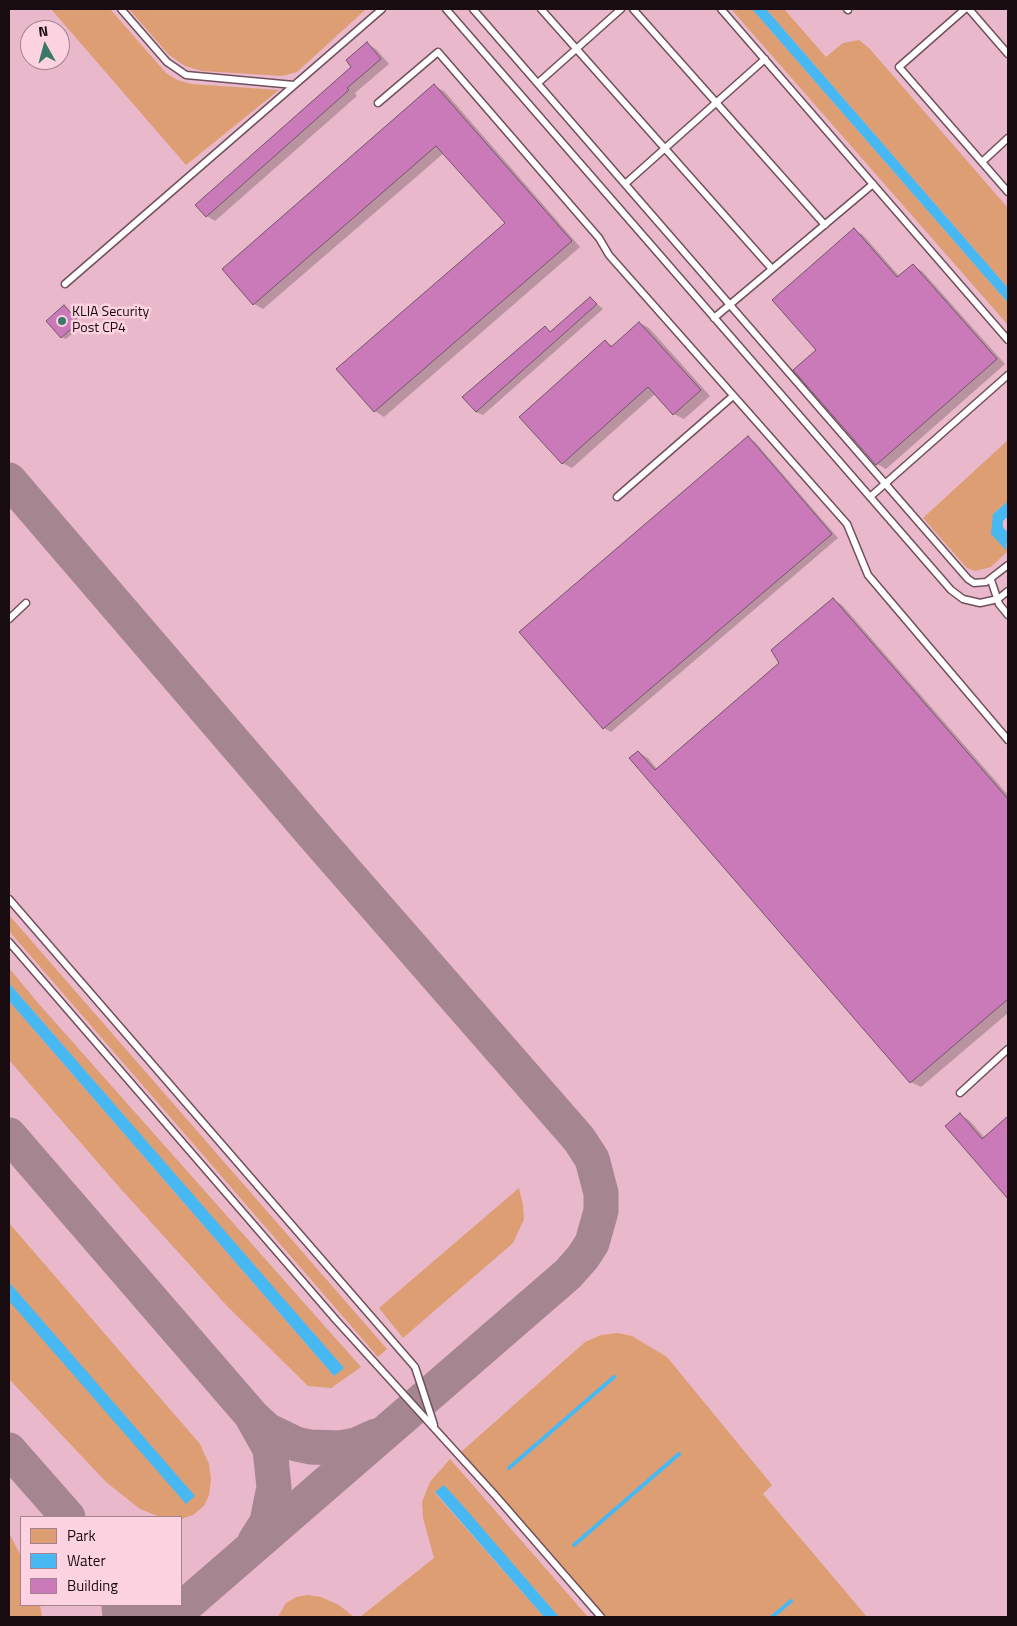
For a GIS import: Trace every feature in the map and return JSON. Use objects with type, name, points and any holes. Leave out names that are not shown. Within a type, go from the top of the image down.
[{"type":"lane","points":[[121,9],[167,62],[186,75],[294,85]]},
{"type":"lane","points":[[65,284],[382,9]]},
{"type":"lane","points":[[446,9],[957,595],[980,603],[998,599],[1008,591]]},
{"type":"lane","points":[[473,9],[968,580],[980,583],[991,580],[1008,565]]},
{"type":"lane","points":[[541,9],[772,269]]},
{"type":"lane","points":[[538,84],[621,9]]},
{"type":"lane","points":[[633,9],[825,225]]},
{"type":"lane","points":[[721,9],[1008,340]]},
{"type":"lane","points":[[965,9],[899,67],[1008,192]]},
{"type":"lane","points":[[969,9],[1008,54]]},
{"type":"lane","points":[[378,103],[438,52],[599,238],[609,255],[847,524],[868,575],[1008,740]]},
{"type":"lane","points":[[625,184],[765,60]]},
{"type":"lane","points":[[982,162],[1008,138]]},
{"type":"lane","points":[[714,318],[873,184]]},
{"type":"lane","points":[[870,497],[1008,375]]},
{"type":"lane","points":[[617,497],[733,396]]},
{"type":"lane","points":[[991,580],[998,599],[1008,615]]},
{"type":"lane","points":[[9,619],[26,604]]},
{"type":"lane","points":[[9,899],[414,1367],[436,1429]]},
{"type":"lane","points":[[9,942],[336,1320],[436,1429],[601,1617]]},
{"type":"lane","points":[[960,1092],[1008,1049]]},
{"type":"shaded area","points":[[9,9],[1008,9],[1008,1617],[9,1617]]},
{"type":"green space","points":[[51,9],[110,9],[166,73],[177,80],[192,84],[279,90],[186,165],[70,31],[70,20],[61,20]]},
{"type":"green space","points":[[129,9],[365,10],[297,72],[282,76],[202,71],[185,66],[169,55]]},
{"type":"green space","points":[[731,9],[752,9],[1008,303],[1008,325]]},
{"type":"green space","points":[[766,9],[784,9],[826,57],[843,43],[859,40],[869,48],[1008,208],[1008,288]]},
{"type":"green space","points":[[1008,440],[1008,501],[993,514],[1008,551],[991,567],[975,571],[967,568],[923,518]]},
{"type":"green space","points":[[9,915],[387,1349],[378,1357],[9,931]]},
{"type":"green space","points":[[9,968],[361,1367],[331,1388],[308,1386],[228,1307],[120,1188],[9,1060],[9,1001],[334,1376],[343,1368],[9,983]]},
{"type":"green space","points":[[519,1188],[524,1219],[513,1243],[403,1338],[379,1308]]},
{"type":"green space","points":[[9,1223],[200,1444],[209,1464],[211,1480],[209,1495],[204,1506],[193,1515],[182,1519],[182,1516],[158,1516],[140,1509],[106,1482],[9,1379]]},
{"type":"green space","points":[[618,1333],[632,1336],[667,1357],[772,1485],[763,1494],[867,1617],[605,1617],[461,1452],[585,1342],[601,1335]]},
{"type":"green space","points":[[450,1459],[588,1617],[559,1617],[444,1485],[435,1493],[544,1617],[360,1617],[434,1558],[423,1518],[422,1502],[430,1482]]},
{"type":"green space","points":[[9,1533],[20,1554],[20,1606],[40,1606],[42,1617],[9,1617]]},
{"type":"green space","points":[[308,1595],[321,1597],[339,1605],[354,1617],[278,1617],[286,1603],[296,1597]]},
{"type":"water","points":[[752,9],[766,9],[1008,288],[1008,303]]},
{"type":"water","points":[[1008,501],[1008,516],[1003,521],[1003,527],[1008,533],[1006,550],[991,534],[993,514]]},
{"type":"water","points":[[9,983],[344,1368],[334,1376],[9,1001]]},
{"type":"water","points":[[9,1282],[195,1496],[186,1504],[9,1301]]},
{"type":"water","points":[[444,1485],[559,1617],[544,1617],[435,1492]]},
{"type":"building","points":[[367,42],[381,59],[347,88],[349,90],[206,217],[195,205],[351,67],[346,60]]},
{"type":"building","points":[[434,84],[572,241],[374,412],[336,369],[505,223],[436,146],[253,305],[222,269]]},
{"type":"building","points":[[854,228],[897,277],[913,264],[997,359],[876,465],[793,370],[816,350],[772,300]]},
{"type":"building","points":[[590,297],[597,304],[476,412],[462,397],[545,326],[550,332]]},
{"type":"building","name":"KLIA Security Post CP4","points":[[64,305],[79,322],[61,338],[46,321]]},
{"type":"building","points":[[639,322],[701,390],[673,415],[648,387],[562,464],[519,417],[605,340],[611,347]]},
{"type":"building","points":[[748,436],[832,534],[603,729],[519,632]]},
{"type":"building","points":[[833,598],[1008,799],[1008,999],[910,1083],[629,758],[638,751],[655,770],[779,663],[771,650]]},
{"type":"building","points":[[960,1113],[982,1139],[1008,1116],[1008,1199],[945,1126]]},
{"type":"waterway","points":[[509,1468],[614,1377]]},
{"type":"waterway","points":[[574,1545],[679,1454]]},
{"type":"waterway","points":[[772,1617],[791,1601]]},
{"type":"taxiway","points":[[9,480],[318,840],[579,1139],[592,1159],[601,1193],[601,1211],[592,1243],[568,1274],[172,1617]]},
{"type":"taxiway","points":[[9,1135],[252,1416],[267,1430],[296,1444],[310,1447],[340,1448],[356,1445],[376,1436]]},
{"type":"taxiway","points":[[252,1417],[270,1449],[274,1487],[267,1522],[255,1541]]},
{"type":"taxiway","points":[[9,1450],[67,1516]]},
{"type":"taxiway","points":[[119,1606],[120,1617]]},
{"type":"taxiway","points":[[145,1606],[155,1617]]},
{"type":"place","name":"KLIA Security Post CP4","points":[[62,321]]}]
